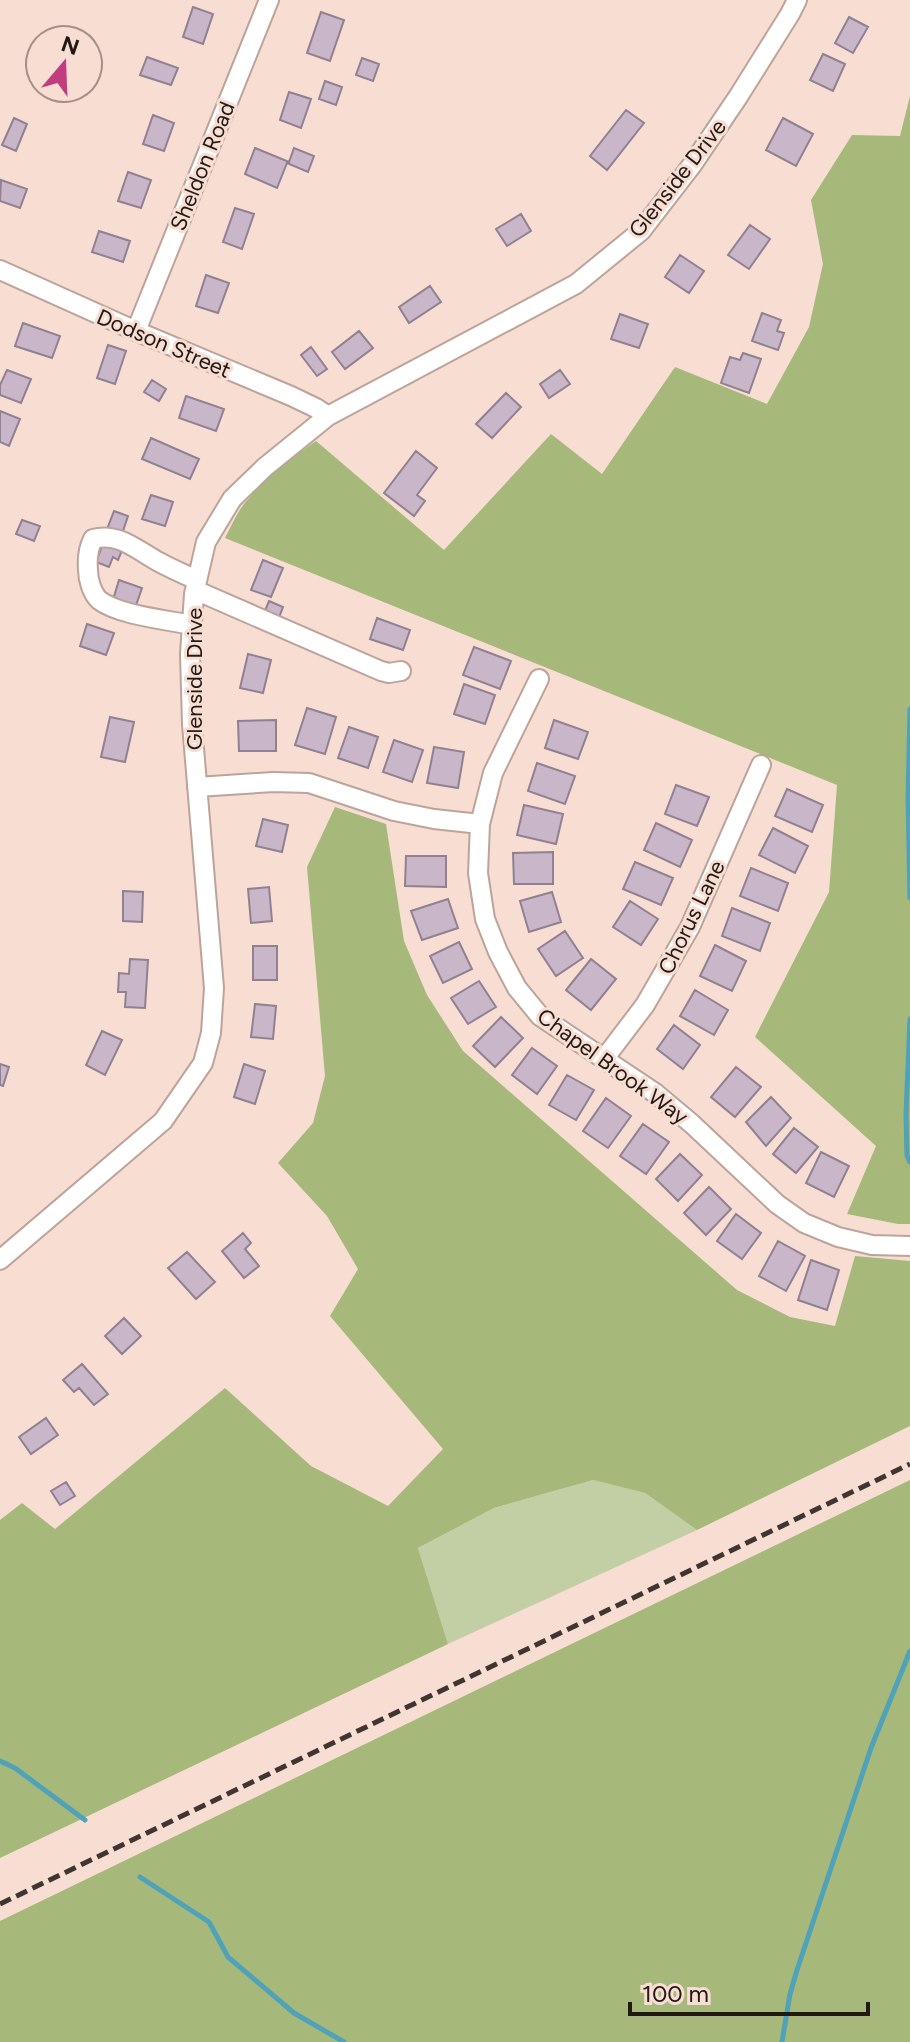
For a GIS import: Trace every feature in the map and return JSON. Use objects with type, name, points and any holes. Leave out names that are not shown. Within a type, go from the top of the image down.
[{"type":"street","name":"Sheldon Road","points":[[136,331],[269,0]]},
{"type":"street","name":"Glenside Drive","points":[[0,1260],[163,1121],[203,1063],[211,1033],[214,988],[192,724],[190,654],[196,585],[206,542],[232,499],[265,467],[328,416],[576,284],[641,231],[692,165],[738,97],[797,0]]},
{"type":"street","name":"Dodson Street","points":[[0,270],[291,396],[328,416]]},
{"type":"street","points":[[192,625],[127,612],[98,599],[88,573],[88,549],[93,539],[103,536],[130,544],[196,585],[381,671],[401,671]]},
{"type":"street","name":"Chapel Brook Way","points":[[539,679],[493,773],[480,824],[478,873],[485,919],[517,988],[540,1016],[655,1093],[777,1204],[804,1223],[838,1237],[872,1245],[910,1246]]},
{"type":"street","name":"Chorus Lane","points":[[604,1059],[645,1005],[690,927],[761,765]]},
{"type":"street","points":[[197,787],[309,783],[394,811],[480,824]]},
{"type":"green space","points":[[910,96],[910,1224],[898,1224],[847,1214],[876,1146],[755,1037],[829,892],[837,785],[225,538],[241,508],[260,486],[316,441],[444,550],[551,434],[602,474],[675,367],[767,404],[809,327],[823,264],[811,200],[852,135],[900,136]]},
{"type":"green space","points":[[335,807],[386,824],[404,941],[427,995],[463,1051],[737,1290],[790,1317],[835,1326],[855,1256],[910,1261],[910,1426],[697,1530],[645,1493],[593,1480],[494,1508],[418,1548],[448,1644],[0,1858],[0,1520],[22,1503],[55,1529],[225,1388],[311,1466],[388,1506],[443,1449],[330,1316],[358,1269],[327,1216],[278,1163],[313,1123],[325,1076],[307,867]]},
{"type":"green space","points":[[593,1480],[645,1493],[697,1530],[448,1644],[418,1548],[494,1508]]},
{"type":"green space","points":[[910,1480],[910,2042],[0,2042],[0,1921]]},
{"type":"building","points":[[193,7],[213,14],[203,44],[183,37]]},
{"type":"building","points":[[321,12],[344,20],[330,61],[307,53]]},
{"type":"building","points":[[849,17],[868,27],[853,53],[835,43]]},
{"type":"building","points":[[823,54],[845,64],[833,91],[810,80]]},
{"type":"building","points":[[147,57],[178,68],[171,85],[140,75]]},
{"type":"building","points":[[362,58],[379,64],[373,81],[356,75]]},
{"type":"building","points":[[325,81],[342,87],[336,105],[319,99]]},
{"type":"building","points":[[289,92],[311,99],[301,128],[280,120]]},
{"type":"building","points":[[626,110],[644,123],[607,170],[590,156]]},
{"type":"building","points":[[153,115],[174,123],[164,151],[143,144]]},
{"type":"building","points":[[14,118],[27,124],[16,151],[2,145]]},
{"type":"building","points":[[783,118],[813,134],[796,166],[766,150]]},
{"type":"building","points":[[255,148],[289,162],[294,148],[314,156],[308,172],[287,163],[277,188],[245,174]]},
{"type":"building","points":[[128,172],[151,180],[141,208],[118,201]]},
{"type":"building","points":[[1,180],[27,189],[20,208],[0,201]]},
{"type":"building","points":[[235,208],[254,214],[242,249],[223,242]]},
{"type":"building","points":[[521,214],[531,231],[507,246],[496,229]]},
{"type":"building","points":[[750,225],[770,239],[749,269],[728,255]]},
{"type":"building","points":[[99,231],[130,241],[123,262],[92,252]]},
{"type":"building","points":[[680,255],[704,271],[689,293],[665,277]]},
{"type":"building","points":[[206,275],[229,283],[218,313],[196,306]]},
{"type":"building","points":[[430,286],[441,302],[409,323],[399,307]]},
{"type":"building","points":[[762,313],[781,320],[777,331],[784,333],[778,350],[752,341]]},
{"type":"building","points":[[620,314],[648,324],[639,348],[611,339]]},
{"type":"building","points":[[23,323],[60,336],[52,358],[15,346]]},
{"type":"building","points":[[359,331],[373,348],[345,369],[332,352]]},
{"type":"building","points":[[108,345],[126,351],[115,384],[97,378]]},
{"type":"building","points":[[311,347],[327,369],[317,376],[301,355]]},
{"type":"building","points":[[743,353],[761,359],[749,393],[721,383],[730,357],[740,360]]},
{"type":"building","points":[[7,370],[31,379],[21,403],[0,395],[0,385]]},
{"type":"building","points":[[560,370],[570,384],[549,398],[540,384]]},
{"type":"building","points":[[152,380],[166,389],[159,401],[144,392]]},
{"type":"building","points":[[506,393],[521,407],[492,438],[476,424]]},
{"type":"building","points":[[186,396],[224,409],[216,431],[179,418]]},
{"type":"building","points":[[0,411],[20,419],[9,446],[0,442]]},
{"type":"building","points":[[151,438],[199,459],[190,479],[142,459]]},
{"type":"building","points":[[416,451],[437,468],[417,495],[425,501],[414,516],[384,493]]},
{"type":"building","points":[[151,495],[173,502],[165,526],[142,519]]},
{"type":"building","points":[[114,511],[128,516],[121,537],[106,532]]},
{"type":"building","points":[[22,520],[40,526],[34,541],[16,534]]},
{"type":"building","points":[[104,541],[123,548],[118,560],[113,557],[109,567],[96,562]]},
{"type":"building","points":[[263,560],[283,568],[271,597],[251,590]]},
{"type":"building","points":[[119,580],[142,588],[134,611],[112,603]]},
{"type":"building","points":[[269,601],[283,607],[278,620],[264,613]]},
{"type":"building","points":[[377,618],[410,630],[403,650],[370,639]]},
{"type":"building","points":[[87,624],[114,633],[106,655],[80,646]]},
{"type":"building","points":[[474,647],[511,661],[500,689],[463,675]]},
{"type":"building","points":[[248,654],[271,660],[263,693],[240,688]]},
{"type":"building","points":[[464,684],[495,695],[485,724],[454,714]]},
{"type":"building","points":[[307,708],[336,717],[325,754],[295,745]]},
{"type":"building","points":[[110,717],[134,722],[125,762],[101,757]]},
{"type":"building","points":[[276,720],[276,751],[239,751],[238,721]]},
{"type":"building","points":[[554,720],[588,732],[578,759],[545,748]]},
{"type":"building","points":[[349,727],[378,737],[368,768],[338,758]]},
{"type":"building","points":[[394,740],[423,750],[412,782],[383,772]]},
{"type":"building","points":[[434,747],[464,752],[458,788],[427,783]]},
{"type":"building","points":[[537,763],[575,776],[565,804],[528,791]]},
{"type":"building","points":[[676,785],[709,797],[697,826],[665,814]]},
{"type":"building","points":[[787,789],[823,805],[812,832],[775,816]]},
{"type":"building","points":[[524,805],[563,814],[556,844],[517,835]]},
{"type":"building","points":[[263,819],[288,825],[282,852],[256,846]]},
{"type":"building","points":[[656,823],[692,840],[680,867],[644,850]]},
{"type":"building","points":[[773,828],[808,846],[795,873],[759,855]]},
{"type":"building","points":[[553,852],[553,884],[514,884],[513,853]]},
{"type":"building","points":[[406,856],[446,856],[446,887],[405,886]]},
{"type":"building","points":[[635,862],[673,878],[661,905],[623,889]]},
{"type":"building","points":[[751,868],[788,883],[778,911],[740,896]]},
{"type":"building","points":[[269,887],[272,921],[251,923],[248,889]]},
{"type":"building","points":[[123,891],[143,892],[142,922],[123,921]]},
{"type":"building","points":[[552,892],[561,922],[529,932],[520,901]]},
{"type":"building","points":[[448,899],[458,928],[422,940],[411,911]]},
{"type":"building","points":[[630,901],[658,919],[641,945],[613,927]]},
{"type":"building","points":[[732,908],[770,923],[760,951],[722,936]]},
{"type":"building","points":[[565,931],[583,958],[556,976],[538,949]]},
{"type":"building","points":[[459,942],[472,969],[443,983],[430,956]]},
{"type":"building","points":[[715,945],[746,961],[732,991],[700,976]]},
{"type":"building","points":[[253,946],[277,946],[277,980],[253,980]]},
{"type":"building","points":[[130,959],[148,960],[145,1008],[125,1007],[126,992],[118,992],[119,973],[129,974]]},
{"type":"building","points":[[591,959],[616,979],[591,1010],[566,990]]},
{"type":"building","points":[[479,981],[496,1007],[468,1024],[451,998]]},
{"type":"building","points":[[695,990],[728,1010],[714,1035],[680,1016]]},
{"type":"building","points":[[255,1004],[276,1006],[273,1039],[251,1037]]},
{"type":"building","points":[[501,1017],[523,1038],[495,1067],[473,1046]]},
{"type":"building","points":[[674,1025],[700,1045],[683,1069],[657,1049]]},
{"type":"building","points":[[102,1031],[122,1040],[105,1075],[86,1065]]},
{"type":"building","points":[[532,1048],[557,1066],[537,1094],[512,1075]]},
{"type":"building","points":[[0,1064],[9,1067],[3,1086],[0,1085]]},
{"type":"building","points":[[244,1064],[265,1071],[255,1104],[234,1097]]},
{"type":"building","points":[[736,1067],[761,1087],[735,1117],[711,1097]]},
{"type":"building","points":[[567,1075],[594,1090],[576,1120],[549,1105]]},
{"type":"building","points":[[771,1097],[791,1118],[766,1146],[746,1122]]},
{"type":"building","points":[[606,1098],[631,1116],[608,1148],[583,1131]]},
{"type":"building","points":[[643,1124],[669,1142],[646,1174],[620,1156]]},
{"type":"building","points":[[794,1128],[818,1147],[796,1173],[773,1154]]},
{"type":"building","points":[[821,1152],[849,1166],[834,1197],[806,1183]]},
{"type":"building","points":[[680,1154],[702,1175],[678,1201],[656,1179]]},
{"type":"building","points":[[709,1187],[731,1209],[706,1235],[684,1213]]},
{"type":"building","points":[[736,1214],[761,1233],[742,1259],[717,1241]]},
{"type":"building","points":[[243,1233],[251,1243],[245,1249],[259,1266],[244,1278],[222,1251]]},
{"type":"building","points":[[778,1241],[805,1256],[786,1291],[759,1276]]},
{"type":"building","points":[[187,1252],[215,1282],[196,1299],[168,1268]]},
{"type":"building","points":[[811,1260],[839,1270],[827,1310],[798,1300]]},
{"type":"building","points":[[124,1318],[141,1336],[122,1354],[105,1336]]},
{"type":"building","points":[[82,1364],[108,1394],[94,1405],[79,1388],[74,1392],[63,1380]]},
{"type":"building","points":[[46,1418],[58,1435],[31,1454],[19,1437]]},
{"type":"building","points":[[66,1482],[75,1496],[60,1505],[51,1491]]},
{"type":"waterway","points":[[910,709],[910,898]]},
{"type":"waterway","points":[[910,1019],[906,1114],[907,1155],[910,1162]]},
{"type":"waterway","points":[[782,2042],[797,1970],[871,1748],[910,1651]]},
{"type":"waterway","points":[[0,1761],[15,1768],[85,1820]]},
{"type":"waterway","points":[[140,1877],[209,1922],[228,1957],[294,2013],[344,2042]]},
{"type":"railway","points":[[0,1904],[910,1464]]}]
